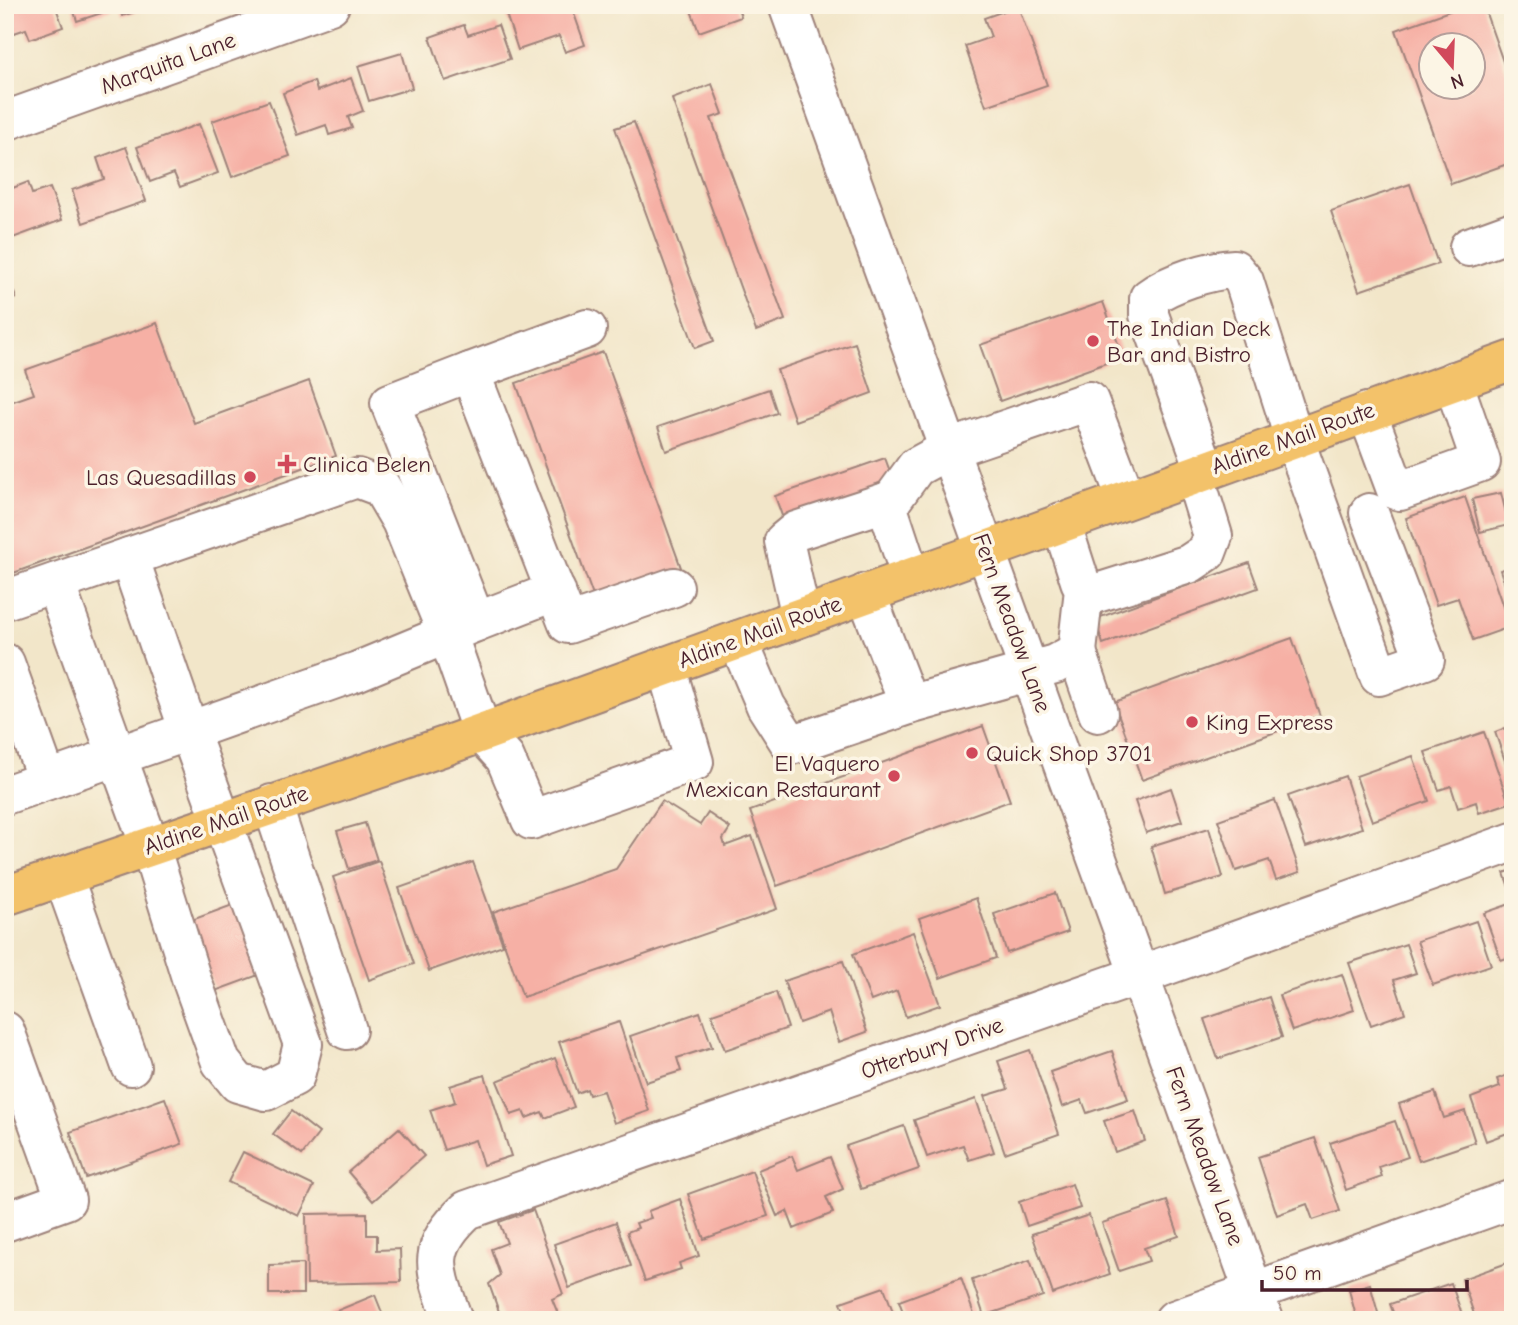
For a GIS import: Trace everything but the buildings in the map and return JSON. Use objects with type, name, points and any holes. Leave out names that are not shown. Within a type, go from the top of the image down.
[{"type":"main road","name":"Aldine Mail Route","points":[[5,896],[482,733],[1199,471],[1513,360]]},
{"type":"street","name":"Marquita Lane","points":[[5,121],[330,5]]},
{"type":"street","name":"Fern Meadow Lane","points":[[788,5],[1259,1306]]},
{"type":"street","points":[[1469,247],[1513,231]]},
{"type":"street","points":[[1084,589],[1094,594],[1189,564],[1207,552],[1213,536],[1199,471],[1149,315],[1149,298],[1159,290],[1218,270],[1234,270],[1244,281],[1294,438],[1379,676],[1424,660],[1384,502],[1367,412]]},
{"type":"street","points":[[587,328],[390,403],[461,628],[482,733],[505,758],[531,820],[694,762],[666,666]]},
{"type":"street","points":[[470,372],[568,624],[674,587]]},
{"type":"street","points":[[1326,527],[1481,462],[1453,381]]},
{"type":"street","points":[[801,617],[784,541],[796,531],[892,500],[916,467],[949,449],[1089,401],[1126,498]]},
{"type":"street","points":[[5,600],[358,478],[381,487],[461,628]]},
{"type":"street","points":[[886,502],[911,578]]},
{"type":"street","points":[[1061,522],[1084,589],[1077,652],[1098,713]]},
{"type":"street","points":[[55,583],[150,846],[192,981],[222,1062],[238,1083],[266,1091],[295,1076],[303,1044],[129,557]]},
{"type":"street","points":[[5,795],[358,671],[556,592]]},
{"type":"street","points":[[866,593],[909,705]]},
{"type":"street","points":[[738,640],[766,706],[791,745],[909,705],[1055,664],[1077,652]]},
{"type":"street","points":[[5,663],[47,780]]},
{"type":"street","points":[[272,804],[347,1030]]},
{"type":"street","name":"Otterbury Drive","points":[[453,1320],[436,1266],[440,1241],[451,1225],[467,1210],[1513,842]]},
{"type":"street","points":[[64,876],[131,1066]]},
{"type":"street","points":[[5,1031],[66,1199],[5,1222]]},
{"type":"street","points":[[1174,1320],[1259,1306],[1513,1199]]},
{"type":"place","name":"The Indian Deck Bar and Bistro","points":[[1093,341]]},
{"type":"place","name":"Clinica Belen","points":[[287,464]]},
{"type":"place","name":"Las Quesadillas","points":[[250,477]]},
{"type":"place","name":"King Express","points":[[1192,722]]},
{"type":"place","name":"Quick Shop 3701","points":[[972,753]]},
{"type":"place","name":"El Vaquero Mexican Restaurant","points":[[894,776]]}]
